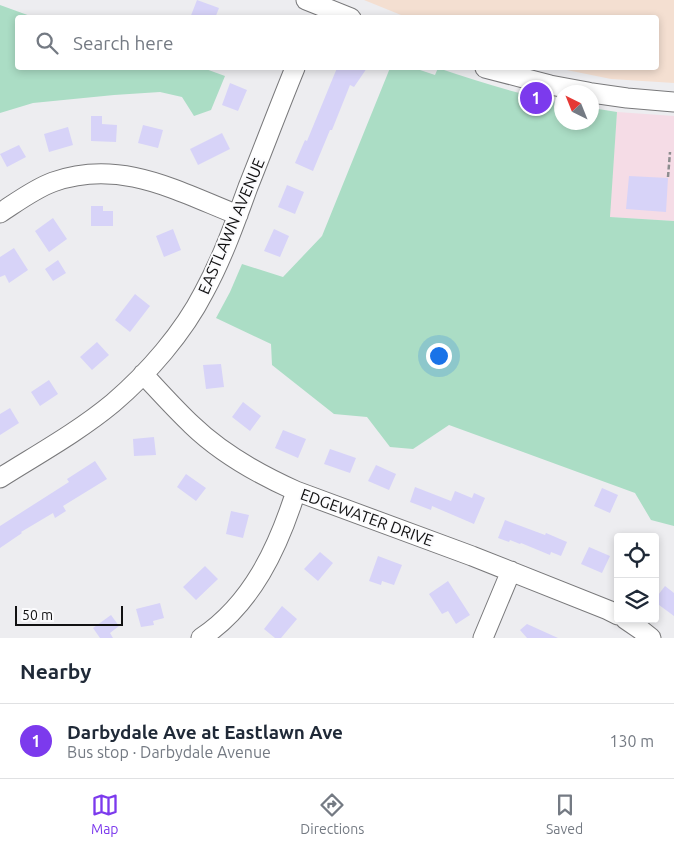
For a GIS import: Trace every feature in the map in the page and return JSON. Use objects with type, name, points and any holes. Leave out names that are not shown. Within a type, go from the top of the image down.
[{"type":"street","points":[[315,6],[342,15]]},
{"type":"street","name":"EASTLAWN AVENUE","points":[[0,478],[84,425],[114,402],[144,374],[184,325],[203,294],[219,262],[294,70]]},
{"type":"street","points":[[494,70],[554,86]]},
{"type":"street","points":[[599,94],[674,102]]},
{"type":"street","points":[[0,213],[35,191],[52,183],[83,175],[120,174],[142,178],[178,190],[238,215]]},
{"type":"street","name":"EDGEWATER DRIVE","points":[[144,374],[192,426],[239,462],[268,479],[511,571],[614,613]]},
{"type":"street","points":[[201,638],[222,623],[257,580],[283,530],[296,491]]},
{"type":"street","points":[[483,638],[511,571]]},
{"type":"street","points":[[631,623],[651,638]]},
{"type":"path","points":[[668,177],[670,152]]},
{"type":"shaded area","points":[[364,0],[674,0],[674,83],[611,79],[567,70],[659,70],[659,15],[401,15]]},
{"type":"shaded area","points":[[617,112],[674,116],[674,221],[609,217]]},
{"type":"green space","points":[[0,5],[28,15],[15,15],[15,70],[208,70],[225,76],[211,110],[194,116],[182,97],[160,92],[33,103],[0,113]]},
{"type":"green space","points":[[389,70],[420,70],[435,75],[437,70],[444,70],[554,101],[554,130],[599,130],[599,109],[617,112],[610,217],[674,221],[674,526],[651,520],[635,493],[449,425],[413,449],[390,447],[367,417],[334,414],[272,365],[271,344],[216,318],[242,264],[283,277],[322,236]]},
{"type":"building","points":[[197,0],[219,8],[216,15],[191,15]]},
{"type":"building","points":[[336,70],[366,70],[354,87],[350,85],[313,171],[295,163],[305,140],[307,141]]},
{"type":"building","points":[[230,83],[247,90],[238,111],[222,105]]},
{"type":"building","points":[[91,116],[102,116],[102,124],[117,125],[116,142],[91,141]]},
{"type":"building","points":[[143,125],[163,130],[158,148],[138,143]]},
{"type":"building","points":[[68,127],[73,145],[49,152],[44,134]]},
{"type":"building","points":[[222,133],[230,149],[198,165],[190,149]]},
{"type":"building","points":[[19,145],[26,157],[7,167],[0,154]]},
{"type":"building","points":[[629,176],[668,178],[666,212],[626,209]]},
{"type":"building","points":[[287,185],[304,192],[295,214],[278,207]]},
{"type":"building","points":[[91,206],[103,206],[103,211],[113,211],[113,226],[91,226]]},
{"type":"building","points":[[53,218],[67,239],[49,252],[35,231]]},
{"type":"building","points":[[173,229],[181,250],[164,257],[156,236]]},
{"type":"building","points":[[274,229],[289,236],[280,257],[264,251]]},
{"type":"building","points":[[14,248],[28,270],[9,283],[5,275],[0,277],[0,257]]},
{"type":"building","points":[[58,260],[66,273],[53,281],[45,269]]},
{"type":"building","points":[[135,294],[150,306],[130,332],[115,320]]},
{"type":"building","points":[[97,342],[109,355],[92,370],[80,357]]},
{"type":"building","points":[[221,364],[224,387],[206,389],[203,365]]},
{"type":"building","points":[[49,380],[58,394],[40,406],[31,392]]},
{"type":"building","points":[[243,402],[261,416],[250,431],[232,417]]},
{"type":"building","points":[[10,408],[19,423],[0,435],[0,414]]},
{"type":"building","points":[[283,430],[306,439],[298,458],[275,448]]},
{"type":"building","points":[[154,437],[156,455],[134,456],[133,439]]},
{"type":"building","points":[[330,449],[356,458],[350,473],[324,464]]},
{"type":"building","points":[[95,461],[107,479],[63,506],[66,511],[55,518],[53,513],[21,532],[0,548],[0,526],[69,482],[67,479]]},
{"type":"building","points":[[376,465],[396,474],[389,490],[368,481]]},
{"type":"building","points":[[186,474],[206,488],[196,501],[177,487]]},
{"type":"building","points":[[415,487],[451,501],[455,491],[472,498],[474,493],[485,498],[474,524],[432,506],[431,510],[410,502]]},
{"type":"building","points":[[602,488],[618,495],[610,513],[594,506]]},
{"type":"building","points":[[231,511],[249,515],[243,538],[226,534]]},
{"type":"building","points":[[505,520],[567,542],[561,556],[551,552],[550,555],[521,543],[510,540],[509,542],[498,538]]},
{"type":"building","points":[[589,547],[610,556],[602,573],[581,564]]},
{"type":"building","points":[[320,552],[333,563],[318,581],[304,569]]},
{"type":"building","points":[[378,556],[402,565],[394,585],[382,581],[381,585],[369,581]]},
{"type":"building","points":[[205,566],[218,579],[196,600],[183,587]]},
{"type":"building","points":[[448,581],[470,615],[456,624],[448,611],[442,614],[429,594]]},
{"type":"building","points":[[665,586],[674,593],[674,616],[659,605],[659,594]]},
{"type":"building","points":[[160,603],[164,618],[153,621],[154,625],[141,627],[136,609]]},
{"type":"building","points":[[282,606],[297,619],[281,638],[275,638],[264,629]]},
{"type":"building","points":[[111,615],[119,626],[110,633],[113,638],[100,638],[93,628]]},
{"type":"building","points":[[527,624],[558,638],[527,638],[520,630]]},
{"type":"place","name":"Darbydale Ave at Eastlawn Ave","points":[[536,98]]}]
